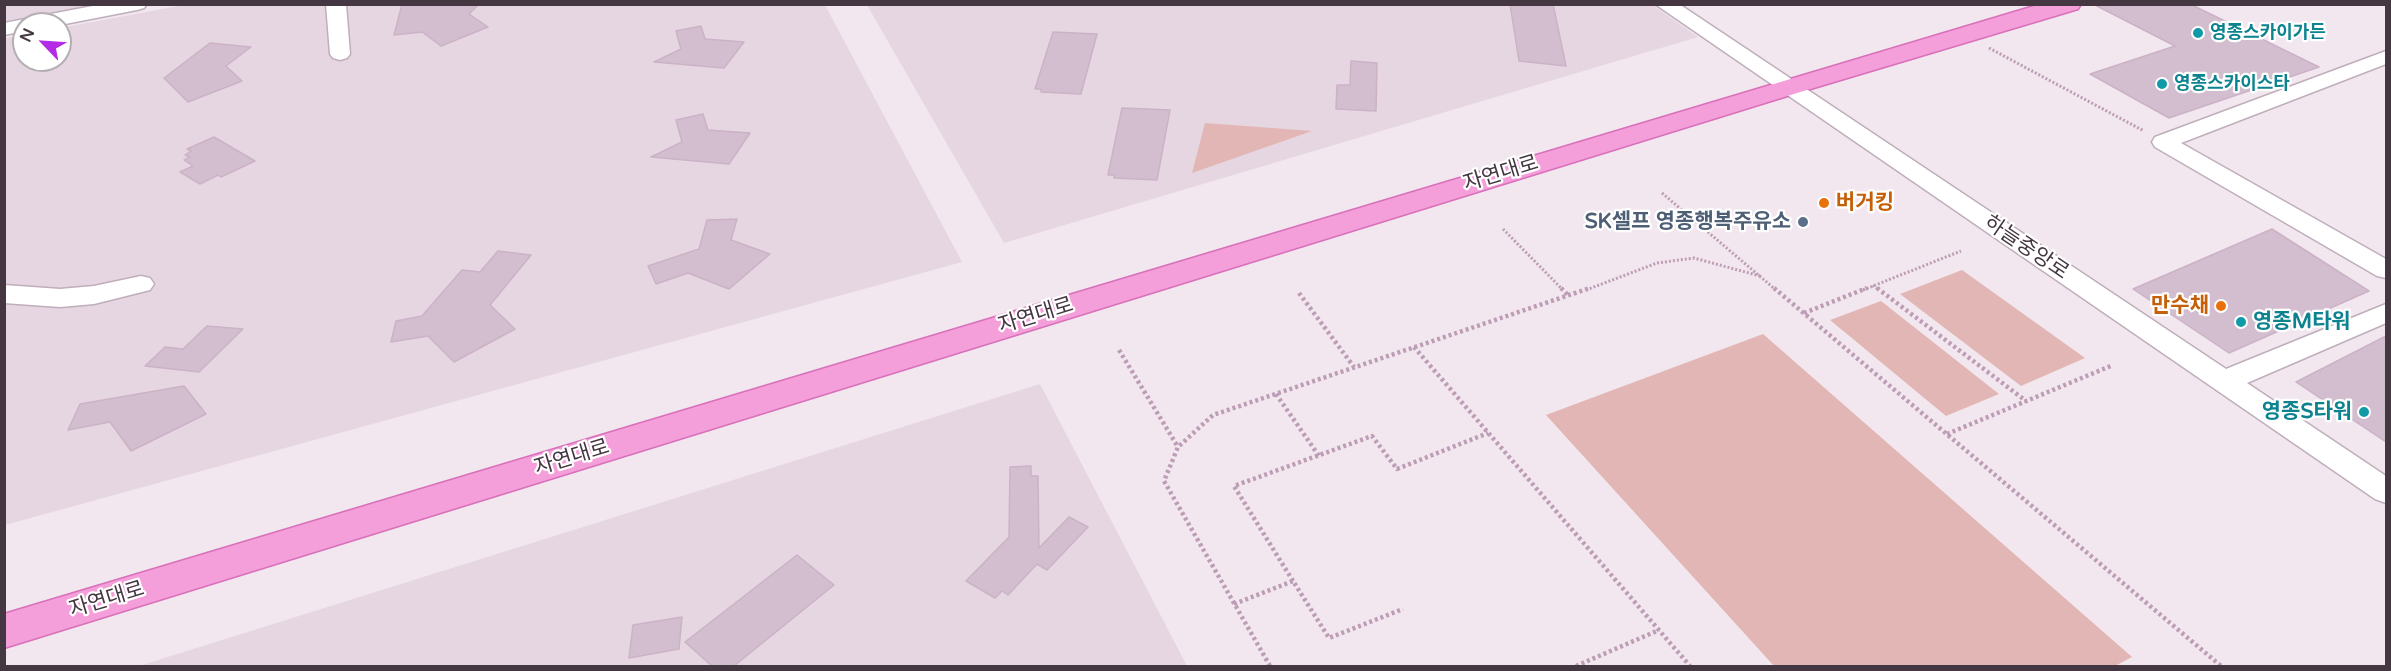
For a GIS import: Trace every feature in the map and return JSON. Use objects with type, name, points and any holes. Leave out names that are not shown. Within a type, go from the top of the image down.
[{"type":"main road","name":"자연대로","points":[[4,632],[1788,87],[2069,4]]},
{"type":"street","points":[[72,16],[137,4]]},
{"type":"street","points":[[336,4],[340,54]]},
{"type":"street","name":"하늘중앙로","points":[[1665,4],[2386,491]]},
{"type":"street","points":[[2163,142],[2386,57]]},
{"type":"street","points":[[2163,142],[2386,270]]},
{"type":"street","points":[[4,294],[60,298],[94,295],[141,284]]},
{"type":"street","points":[[2224,381],[2386,313]]},
{"type":"path","points":[[1966,36],[2163,142]]},
{"type":"path","points":[[1662,193],[2221,666]]},
{"type":"path","points":[[1503,229],[1569,296]]},
{"type":"path","points":[[1804,313],[1961,251]]},
{"type":"path","points":[[1270,666],[1164,481],[1178,447],[1213,415],[1569,296],[1658,263],[1694,258],[1760,276]]},
{"type":"path","points":[[1874,285],[2026,401]]},
{"type":"path","points":[[1299,293],[1354,368]]},
{"type":"path","points":[[1414,347],[1690,666]]},
{"type":"path","points":[[1119,350],[1178,447]]},
{"type":"path","points":[[1947,434],[2113,365]]},
{"type":"path","points":[[1276,394],[1319,456]]},
{"type":"path","points":[[1403,609],[1329,638],[1234,486],[1372,436],[1397,469],[1488,433]]},
{"type":"path","points":[[1234,604],[1293,581]]},
{"type":"path","points":[[1576,666],[1659,630]]},
{"type":"shaded area","points":[[5,4],[93,4],[54,12],[12,12],[12,20],[5,21]]},
{"type":"shaded area","points":[[189,4],[825,5],[962,262],[5,525],[5,38],[12,37],[12,72],[72,72],[72,26]]},
{"type":"shaded area","points":[[1651,4],[1698,37],[1004,243],[867,5]]},
{"type":"shaded area","points":[[1205,123],[1312,131],[1192,173]]},
{"type":"shaded area","points":[[1962,270],[2085,358],[2021,386],[1900,294]]},
{"type":"shaded area","points":[[1881,301],[1999,394],[1946,416],[1830,320]]},
{"type":"shaded area","points":[[1763,334],[2132,657],[2115,666],[1774,666],[1546,415]]},
{"type":"shaded area","points":[[1040,384],[1187,666],[139,666]]},
{"type":"building","points":[[402,4],[479,4],[469,14],[488,27],[441,46],[422,32],[394,35]]},
{"type":"building","points":[[1510,4],[1553,4],[1566,66],[1519,61]]},
{"type":"building","points":[[2093,4],[2190,4],[2319,67],[2169,118],[2090,74],[2175,46]]},
{"type":"building","points":[[701,26],[705,39],[744,42],[724,68],[654,62],[681,49],[676,31]]},
{"type":"building","points":[[1053,32],[1097,34],[1081,94],[1041,92],[1041,89],[1035,89]]},
{"type":"building","points":[[210,43],[251,47],[226,66],[242,81],[188,102],[164,78]]},
{"type":"building","points":[[1351,61],[1377,63],[1376,111],[1336,109],[1337,85],[1350,85]]},
{"type":"building","points":[[1122,108],[1170,110],[1157,180],[1114,178],[1114,175],[1108,175]]},
{"type":"building","points":[[703,114],[708,130],[750,133],[729,164],[651,157],[682,142],[676,120]]},
{"type":"building","points":[[214,137],[255,161],[200,184],[180,172],[193,166],[184,160],[190,157],[185,155],[191,151],[187,149]]},
{"type":"building","points":[[737,219],[731,240],[770,254],[729,289],[688,273],[656,284],[648,266],[699,249],[707,220]]},
{"type":"building","name":"영종M타워","points":[[2272,229],[2369,291],[2229,353],[2133,289]]},
{"type":"building","points":[[498,251],[531,255],[490,305],[515,329],[454,362],[428,336],[391,342],[396,321],[422,316],[462,270],[480,272]]},
{"type":"building","points":[[207,326],[243,329],[199,372],[145,366],[165,347],[183,349]]},
{"type":"building","name":"영종S타워","points":[[2386,336],[2386,442],[2296,382]]},
{"type":"building","points":[[184,386],[206,414],[131,451],[110,422],[68,430],[80,404]]},
{"type":"building","points":[[1031,466],[1031,476],[1038,476],[1039,548],[1069,517],[1088,527],[1047,570],[1037,564],[1008,595],[1002,591],[995,598],[966,581],[1009,537],[1010,467]]},
{"type":"building","points":[[797,555],[834,585],[734,666],[712,666],[685,642]]},
{"type":"building","points":[[682,617],[679,649],[629,658],[633,625]]},
{"type":"place","name":"영종스카이가든","points":[[2198,33]]},
{"type":"place","name":"영종스카이스타","points":[[2162,84]]},
{"type":"place","name":"버거킹","points":[[1824,203]]},
{"type":"place","name":"SK셀프 영종행복주유소","points":[[1803,222]]},
{"type":"place","name":"만수채","points":[[2221,306]]},
{"type":"place","name":"영종M타워","points":[[2241,322]]},
{"type":"place","name":"영종S타워","points":[[2364,412]]}]
